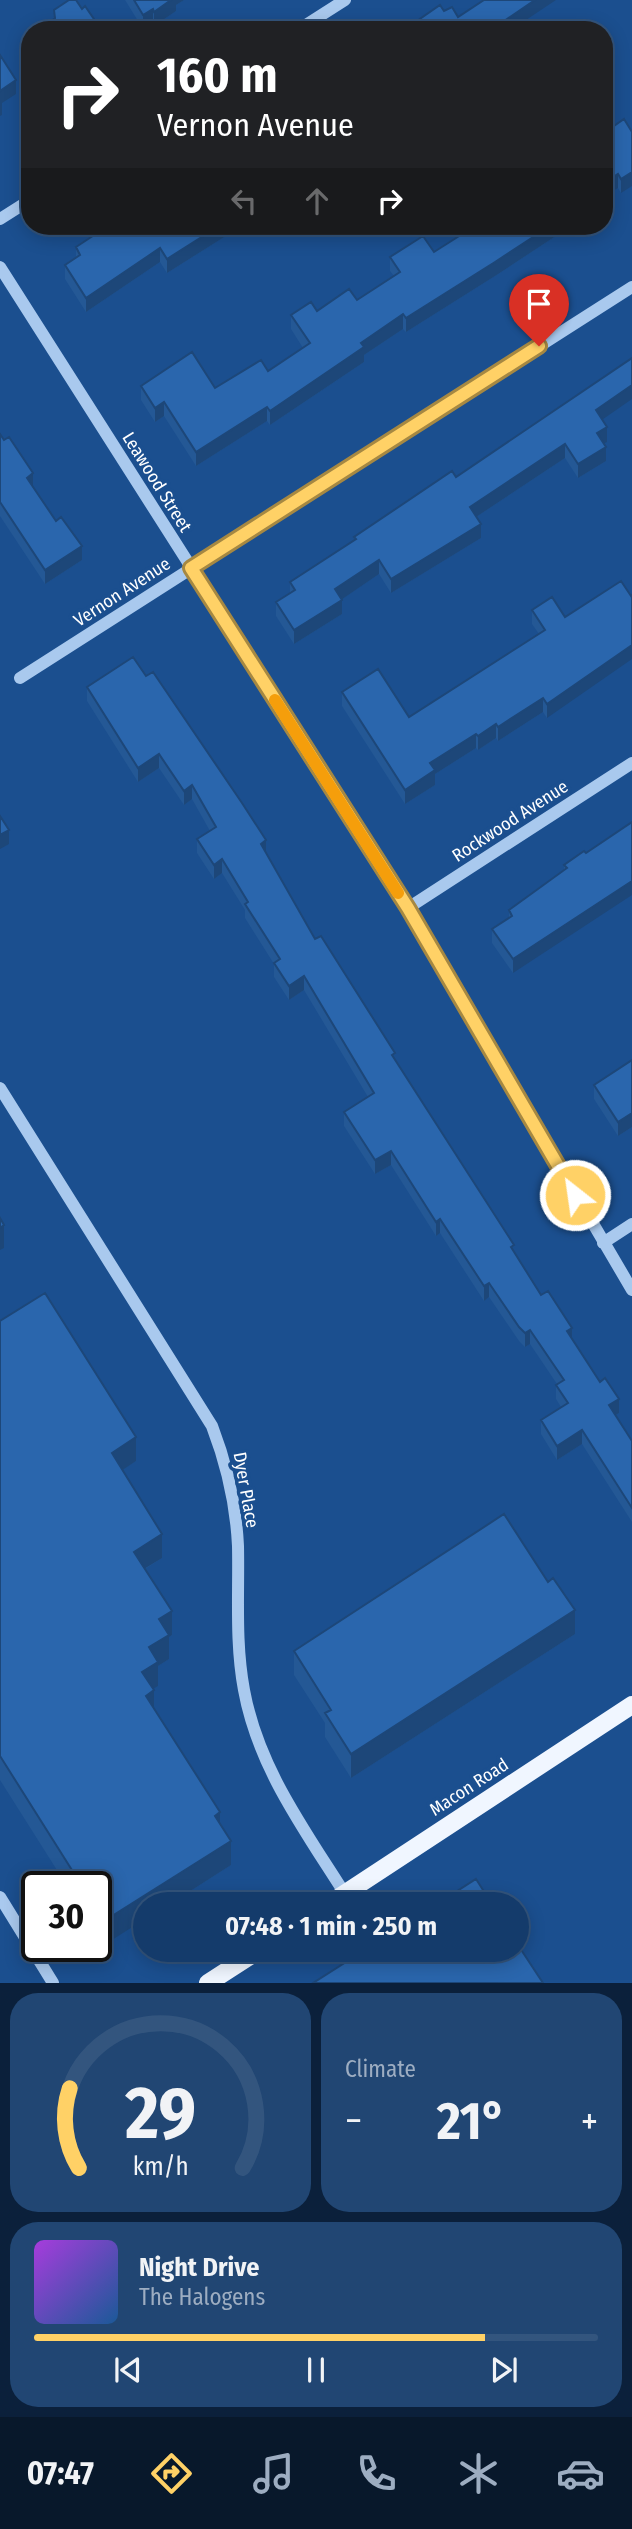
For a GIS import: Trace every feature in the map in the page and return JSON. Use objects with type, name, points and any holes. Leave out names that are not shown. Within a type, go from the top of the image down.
[{"type":"main road","name":"Macon Road","points":[[348,1892],[632,1705]]},
{"type":"main road","points":[[208,1983],[241,1962]]},
{"type":"street","points":[[312,21],[345,0]]},
{"type":"street","points":[[0,219],[21,206]]},
{"type":"street","name":"Leawood Street","points":[[0,267],[408,908],[632,1290]]},
{"type":"street","name":"Vernon Avenue","points":[[20,678],[632,287]]},
{"type":"street","name":"Rockwood Avenue","points":[[408,908],[632,763]]},
{"type":"street","name":"Dyer Place","points":[[0,1088],[212,1426],[224,1456],[234,1498],[238,1545],[239,1644],[252,1726],[283,1795],[344,1892]]},
{"type":"street","points":[[603,1242],[632,1224]]},
{"type":"street","points":[[0,1897],[53,1983]]},
{"type":"building","points":[[69,0],[76,0],[82,9],[85,6],[95,21],[52,21],[55,18],[54,10]]},
{"type":"building","points":[[134,0],[171,0],[154,12],[153,9],[143,15]]},
{"type":"building","points":[[484,0],[535,0],[504,21],[417,21],[440,5],[444,11],[452,7],[458,17]]},
{"type":"building","points":[[0,55],[16,80],[0,91]]},
{"type":"building","points":[[624,119],[632,132],[632,172],[621,179],[618,174],[613,177],[613,127]]},
{"type":"building","points":[[94,235],[205,235],[167,259],[160,248],[86,298],[65,265],[80,255],[76,247]]},
{"type":"building","points":[[461,235],[536,235],[406,318],[403,314],[361,343],[364,347],[270,411],[267,407],[196,452],[164,402],[155,408],[141,386],[192,352],[215,388],[261,360],[268,371],[310,343],[291,315],[311,302],[317,311],[349,289],[357,300],[400,272],[390,257],[423,236],[434,252]]},
{"type":"building","points":[[632,358],[632,385],[596,410],[607,427],[597,433],[606,447],[578,464],[565,444],[470,507],[481,524],[391,579],[379,560],[335,589],[342,600],[294,630],[276,602],[295,590],[290,582],[452,471],[456,477]]},
{"type":"building","points":[[0,434],[4,440],[9,437],[33,473],[27,478],[56,521],[61,517],[82,546],[45,570],[0,502]]},
{"type":"building","points":[[621,581],[632,595],[632,645],[547,704],[543,698],[498,727],[496,724],[478,736],[476,734],[430,763],[435,770],[405,790],[342,692],[378,669],[409,717],[545,630],[532,610],[552,597],[565,617]]},
{"type":"building","points":[[133,657],[146,676],[153,672],[242,803],[266,840],[261,844],[315,939],[321,936],[395,1053],[392,1055],[514,1245],[511,1247],[541,1295],[548,1291],[572,1328],[567,1331],[600,1382],[605,1378],[619,1399],[609,1405],[632,1441],[632,1508],[582,1430],[557,1446],[541,1420],[568,1403],[556,1385],[564,1380],[530,1330],[525,1333],[519,1327],[489,1283],[484,1286],[440,1219],[436,1222],[391,1151],[375,1160],[344,1112],[374,1093],[304,976],[289,986],[274,963],[280,959],[245,904],[248,902],[222,859],[214,865],[197,839],[216,827],[192,785],[184,791],[159,754],[138,768],[87,687]]},
{"type":"building","points":[[0,816],[9,830],[0,835]]},
{"type":"building","points":[[632,822],[632,881],[513,959],[492,929],[512,916],[509,910],[567,868],[564,865]]},
{"type":"building","points":[[632,1060],[632,1113],[618,1122],[594,1085]]},
{"type":"building","points":[[45,1293],[136,1437],[112,1453],[162,1534],[134,1552],[172,1611],[159,1619],[169,1635],[149,1647],[158,1662],[142,1672],[154,1690],[146,1696],[220,1812],[215,1816],[231,1841],[150,1892],[133,1892],[133,1903],[112,1916],[112,1871],[73,1871],[0,1756],[0,1321]]},
{"type":"building","points":[[504,1514],[548,1582],[553,1578],[575,1610],[351,1754],[325,1713],[331,1710],[294,1651]]},
{"type":"building","points":[[476,1879],[484,1892],[456,1892]]},
{"type":"building","points":[[346,1962],[529,1962],[543,1983],[313,1983]]},
{"type":"slow traffic","points":[[275,700],[398,893]]},
{"type":"route","points":[[539,346],[191,568],[408,908],[575,1195]]}]
